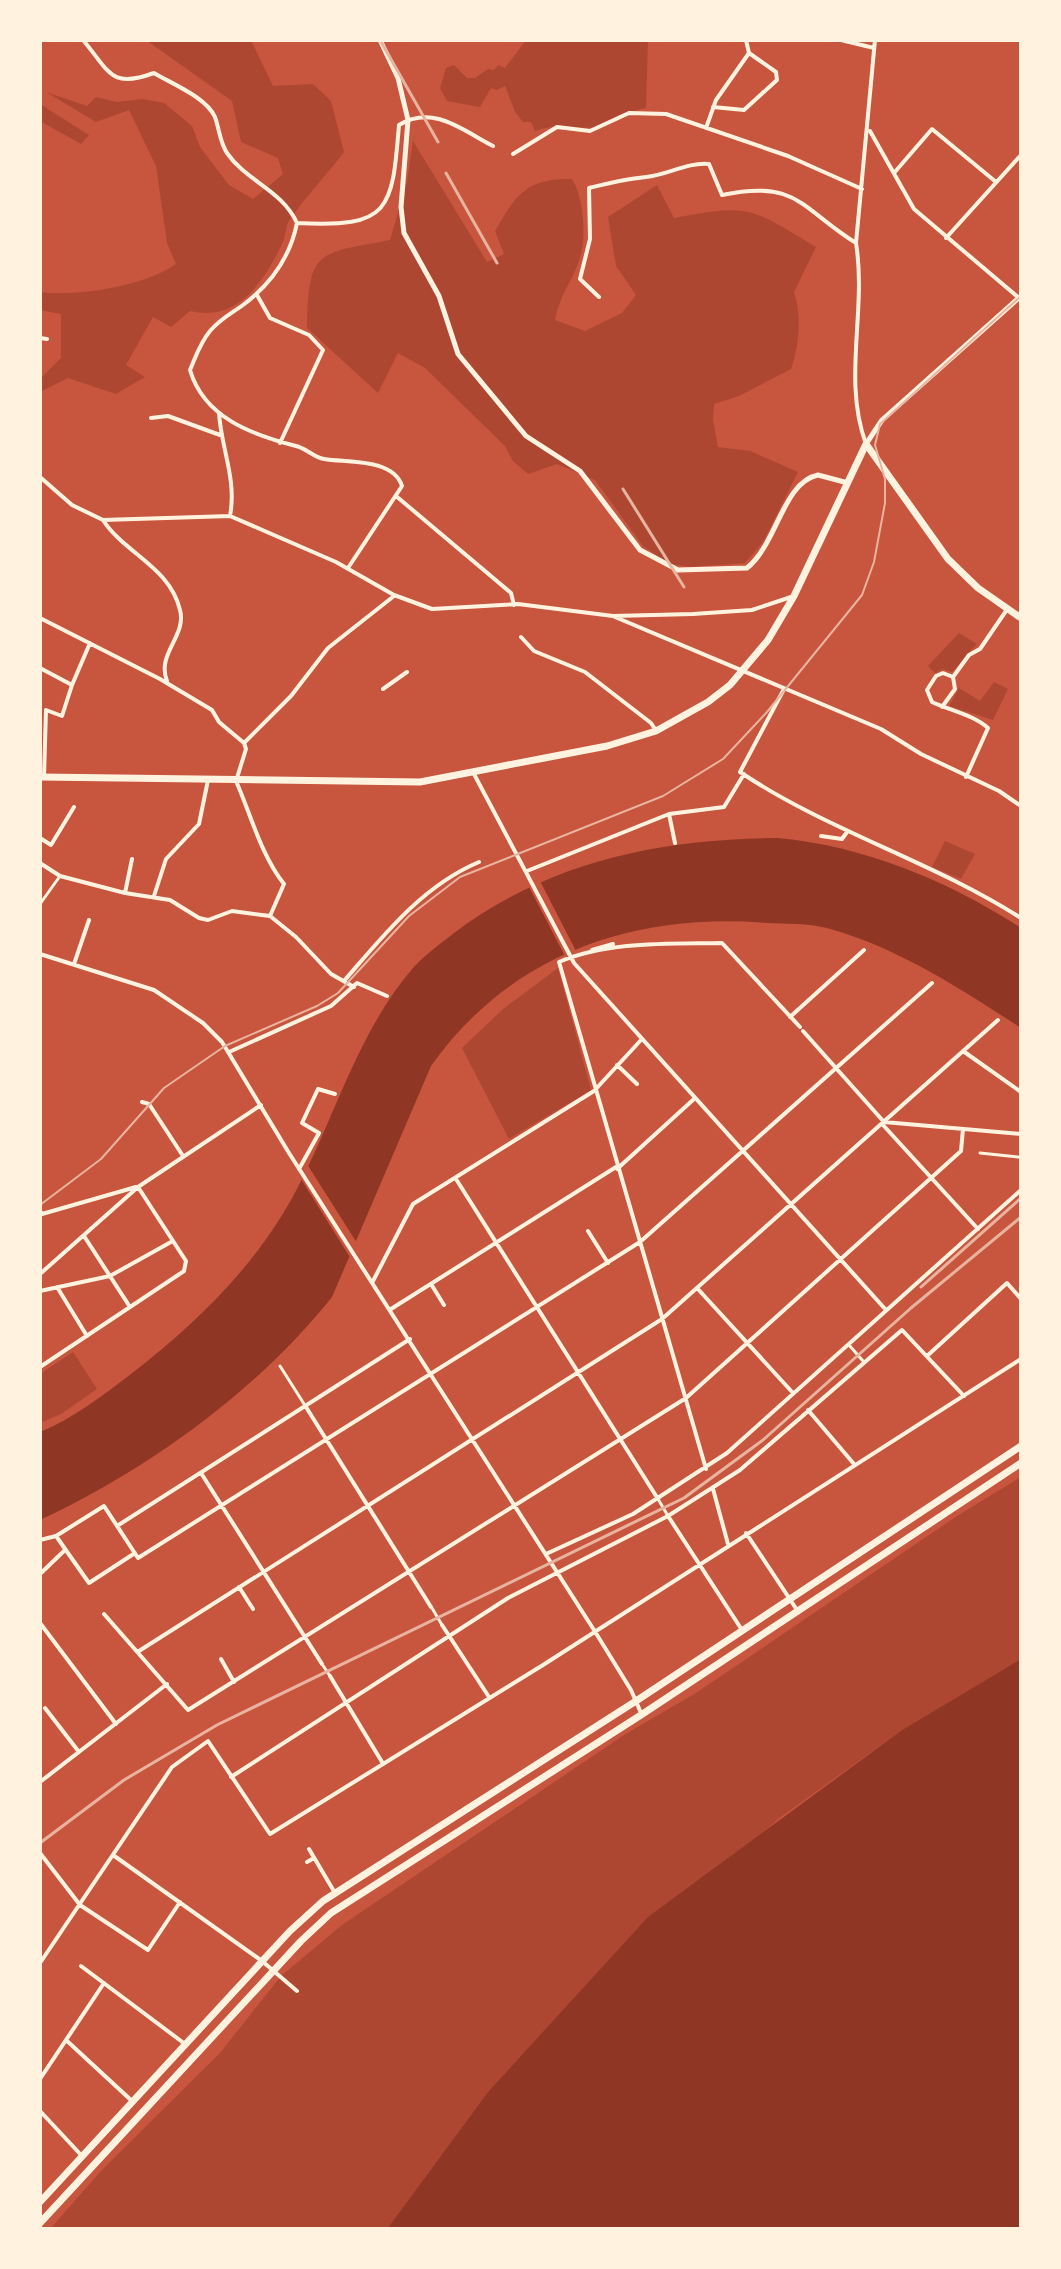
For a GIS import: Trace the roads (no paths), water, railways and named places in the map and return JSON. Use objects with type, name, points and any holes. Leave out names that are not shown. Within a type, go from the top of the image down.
[{"type":"highway","points":[[42,777],[405,783],[474,774],[607,746],[656,731],[708,702],[744,671],[768,640],[794,596],[866,444],[948,559],[978,588],[1021,618]]},
{"type":"highway","points":[[40,2202],[262,1961],[335,1893],[636,1701],[1021,1446]]},
{"type":"highway","points":[[41,2219],[301,1941],[354,1896],[641,1715],[1021,1463]]},
{"type":"street","points":[[83,40],[115,78],[131,81],[154,73],[204,103],[214,114],[226,152],[280,197],[297,223]]},
{"type":"street","points":[[380,40],[398,78],[408,120],[401,207],[404,233],[439,296],[458,354],[526,436],[586,477],[640,550],[678,570],[747,568],[763,552],[791,494],[801,483],[818,475],[848,483]]},
{"type":"street","points":[[713,107],[744,110],[777,80],[776,72],[749,53],[746,40]]},
{"type":"street","points":[[841,40],[874,48]]},
{"type":"street","points":[[866,444],[856,417],[853,384],[860,270],[856,243],[875,40]]},
{"type":"street","points":[[706,128],[713,107],[749,53]]},
{"type":"street","points":[[513,154],[557,127],[590,131],[629,113],[666,114],[788,156],[862,189]]},
{"type":"street","points":[[297,223],[334,225],[383,209],[395,177],[399,125],[408,120],[425,115],[468,129],[493,146]]},
{"type":"street","points":[[866,444],[882,420],[1020,297],[914,209],[868,129]]},
{"type":"street","points":[[893,174],[932,129],[996,182]]},
{"type":"street","points":[[946,238],[1021,155]]},
{"type":"street","points":[[599,297],[580,279],[590,239],[589,188],[632,176],[648,177],[679,167],[709,164],[722,195],[747,190],[800,200],[856,243]]},
{"type":"street","points":[[297,223],[287,256],[257,295],[232,309],[211,329],[190,370],[194,385],[219,413],[245,431],[299,446],[319,458],[370,464],[394,473],[402,486],[348,568]]},
{"type":"street","points":[[257,295],[270,318],[309,335],[323,350],[280,443]]},
{"type":"street","points":[[40,338],[47,339]]},
{"type":"street","points":[[219,413],[220,435],[231,473],[230,516]]},
{"type":"street","points":[[151,418],[168,416],[220,435]]},
{"type":"street","points":[[40,477],[72,505],[103,520],[126,548],[155,567],[180,608],[181,620],[162,666],[169,685]]},
{"type":"street","points":[[396,496],[511,593],[514,605]]},
{"type":"street","points":[[103,520],[230,516],[348,568],[394,595],[444,610],[514,605],[613,616],[752,610],[794,596]]},
{"type":"street","points":[[244,743],[291,696],[328,648],[394,595]]},
{"type":"street","points":[[942,707],[955,689],[953,677],[969,655],[980,649],[1008,608]]},
{"type":"street","points":[[613,616],[881,729],[1021,806]]},
{"type":"street","points":[[40,618],[212,710],[219,722],[244,743],[246,749],[236,781],[269,865],[284,884],[270,916]]},
{"type":"street","points":[[521,637],[534,651],[585,672],[651,723],[656,731]]},
{"type":"street","points":[[42,777],[43,709],[62,716],[90,643]]},
{"type":"street","points":[[40,668],[72,685]]},
{"type":"street","points":[[383,689],[407,672]]},
{"type":"street","points":[[953,677],[943,673],[936,676],[927,690],[932,702],[980,721],[988,728],[966,777]]},
{"type":"street","points":[[784,689],[740,772],[847,831],[970,888],[1021,918]]},
{"type":"street","points":[[474,774],[569,955],[694,1099],[886,1310]]},
{"type":"street","points":[[526,872],[669,814],[724,807],[744,774]]},
{"type":"street","points":[[154,896],[166,859],[199,824],[208,780]]},
{"type":"street","points":[[40,838],[51,845],[74,807]]},
{"type":"street","points":[[669,814],[675,843]]},
{"type":"street","points":[[821,836],[842,839],[847,831]]},
{"type":"street","points":[[125,893],[132,859]]},
{"type":"street","points":[[344,981],[417,902],[461,870],[479,862]]},
{"type":"street","points":[[40,863],[60,876],[125,893],[154,896],[208,920],[232,911],[270,916],[296,937],[328,972],[354,987]]},
{"type":"street","points":[[40,928],[40,904],[60,876]]},
{"type":"street","points":[[74,964],[89,920]]},
{"type":"street","points":[[706,1469],[559,962],[569,955],[644,946],[722,943],[837,1067],[978,1229]]},
{"type":"street","points":[[580,955],[613,944]]},
{"type":"street","points":[[790,1017],[864,950]]},
{"type":"street","points":[[40,954],[165,996],[203,1023],[229,1052],[304,1177],[594,1630],[641,1715]]},
{"type":"street","points":[[229,1052],[331,1006],[359,983],[387,996]]},
{"type":"street","points":[[40,1540],[56,1536],[104,1506],[138,1558],[222,1506],[640,1242],[932,983]]},
{"type":"street","points":[[139,1651],[662,1319],[998,1020]]},
{"type":"street","points":[[373,1281],[413,1204],[594,1091],[641,1039]]},
{"type":"street","points":[[963,1051],[1021,1092]]},
{"type":"street","points":[[617,1065],[637,1084]]},
{"type":"street","points":[[299,1169],[319,1133],[302,1123],[318,1089],[335,1094]]},
{"type":"street","points":[[391,1309],[617,1168],[694,1099]]},
{"type":"street","points":[[142,1102],[149,1104],[183,1156]]},
{"type":"street","points":[[40,1274],[138,1187],[261,1105]]},
{"type":"street","points":[[883,1123],[1021,1134]]},
{"type":"street","points":[[104,1614],[188,1710],[686,1398],[961,1151],[963,1129]]},
{"type":"street","points":[[980,1153],[1018,1157]]},
{"type":"street","points":[[456,1179],[742,1630]]},
{"type":"street","points":[[41,1213],[138,1187]]},
{"type":"street","points":[[41,1366],[184,1271],[186,1261],[138,1187]]},
{"type":"street","points":[[546,1554],[658,1499],[706,1469],[1021,1190]]},
{"type":"street","points":[[588,1231],[608,1263]]},
{"type":"street","points":[[84,1236],[130,1307]]},
{"type":"street","points":[[40,1291],[110,1276],[172,1241]]},
{"type":"street","points":[[927,1356],[1007,1283],[1021,1299]]},
{"type":"street","points":[[431,1284],[444,1305]]},
{"type":"street","points":[[57,1287],[87,1336]]},
{"type":"street","points":[[697,1288],[793,1393]]},
{"type":"street","points":[[231,1777],[556,1571],[668,1516],[712,1489],[740,1470],[902,1330],[964,1396]]},
{"type":"street","points":[[117,1526],[410,1339]]},
{"type":"street","points":[[849,1345],[863,1361]]},
{"type":"street","points":[[40,1963],[172,1767],[208,1741],[270,1834],[1021,1359]]},
{"type":"street","points":[[280,1366],[489,1697]]},
{"type":"street","points":[[808,1410],[854,1464]]},
{"type":"street","points":[[201,1473],[382,1762]]},
{"type":"street","points":[[712,1489],[728,1544]]},
{"type":"street","points":[[746,1533],[797,1610]]},
{"type":"street","points":[[56,1536],[89,1583],[135,1553]]},
{"type":"street","points":[[40,1574],[65,1550]]},
{"type":"street","points":[[238,1587],[253,1609]]},
{"type":"street","points":[[40,1623],[116,1724]]},
{"type":"street","points":[[221,1659],[234,1682]]},
{"type":"street","points":[[40,1781],[167,1684]]},
{"type":"street","points":[[45,1708],[79,1752]]},
{"type":"street","points":[[309,1849],[335,1893]]},
{"type":"street","points":[[40,1853],[80,1905],[148,1950],[180,1902]]},
{"type":"street","points":[[113,1855],[262,1961],[297,1991]]},
{"type":"street","points":[[307,1862],[314,1858]]},
{"type":"street","points":[[81,1966],[186,2044]]},
{"type":"street","points":[[40,2079],[104,1983]]},
{"type":"street","points":[[66,2040],[133,2102]]},
{"type":"street","points":[[40,2111],[82,2157]]},
{"type":"tram line","points":[[40,1205],[101,1159],[164,1088],[225,1046],[317,1006],[338,993],[409,916],[460,877],[663,796],[723,759],[767,712],[862,595],[874,562],[885,503],[885,479],[875,445],[880,424],[1021,296]]},
{"type":"railway","points":[[380,40],[438,142]]},
{"type":"railway","points":[[446,173],[497,263]]},
{"type":"railway","points":[[623,489],[684,587]]},
{"type":"railway","points":[[921,1287],[1021,1198]]},
{"type":"railway","points":[[40,1843],[124,1780],[217,1725],[684,1498],[763,1440],[911,1308],[1021,1217]]}]
